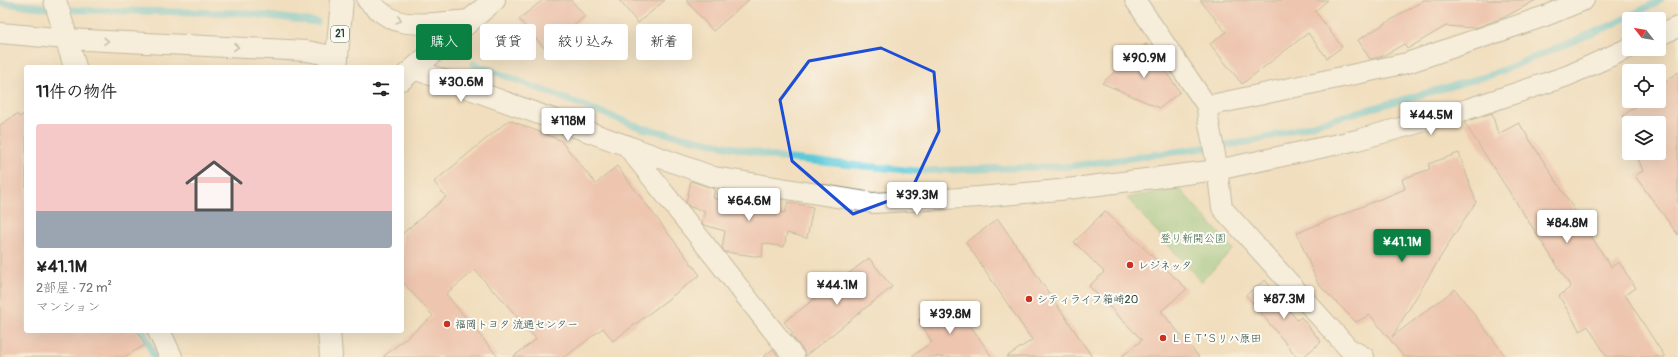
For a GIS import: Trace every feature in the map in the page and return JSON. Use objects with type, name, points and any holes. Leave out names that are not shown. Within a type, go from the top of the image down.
[{"type":"main road","points":[[55,0],[74,65]]},
{"type":"main road","name":"21","points":[[337,62],[342,0]]},
{"type":"main road","points":[[408,74],[494,0]]},
{"type":"main road","points":[[160,333],[171,357]]},
{"type":"main road","points":[[329,333],[331,357]]},
{"type":"street","points":[[367,0],[382,13],[398,21],[416,23],[470,20]]},
{"type":"street","points":[[1135,0],[1207,113],[1217,165],[1222,208],[1348,348],[1364,357]]},
{"type":"street","points":[[1207,113],[1407,63],[1545,16],[1584,0]]},
{"type":"street","points":[[1666,32],[1678,27]]},
{"type":"street","points":[[0,33],[66,34],[307,51],[337,62]]},
{"type":"street","points":[[408,74],[626,145],[714,177],[873,203],[979,197],[1059,190],[1217,165],[1357,140],[1461,111],[1567,76],[1622,51]]},
{"type":"street","points":[[626,145],[794,357]]},
{"type":"highlighted area","points":[[881,48],[934,72],[939,131],[910,193],[853,214],[792,161],[780,100],[809,61]]},
{"type":"green space","name":"登り新開公園","points":[[1179,188],[1233,249],[1201,282],[1127,198]]},
{"type":"building","points":[[543,0],[571,0],[585,16],[576,24],[544,24],[544,48],[536,39],[536,24],[523,24],[519,19]]},
{"type":"building","points":[[619,0],[665,0],[638,23]]},
{"type":"building","points":[[686,0],[749,0],[713,31]]},
{"type":"building","points":[[1200,0],[1328,0],[1315,11],[1342,47],[1327,58],[1308,33],[1242,84],[1210,44],[1226,32]]},
{"type":"building","points":[[1424,0],[1536,0],[1505,17],[1475,28],[1446,26],[1407,49],[1404,44],[1383,56],[1370,59],[1358,40]]},
{"type":"building","points":[[1146,44],[1180,92],[1160,108],[1102,83]]},
{"type":"building","points":[[1678,72],[1678,235],[1635,176],[1643,171],[1639,160],[1666,160],[1666,116],[1623,116],[1633,108],[1666,108],[1666,81]]},
{"type":"building","points":[[1492,113],[1498,134],[1519,123],[1611,267],[1619,262],[1636,288],[1625,295],[1665,357],[1607,357],[1588,326],[1580,331],[1559,296],[1571,287],[1464,122]]},
{"type":"building","points":[[17,114],[19,117],[24,114],[24,333],[138,333],[145,345],[124,357],[0,357],[0,125]]},
{"type":"building","points":[[509,120],[560,140],[596,184],[617,166],[700,275],[613,341],[603,328],[565,357],[513,357],[536,339],[475,270],[446,294],[498,357],[383,357],[433,316],[404,283],[404,232],[446,197],[434,182]]},
{"type":"building","points":[[1459,153],[1476,202],[1452,238],[1392,337],[1455,289],[1506,357],[1404,357],[1370,315],[1356,322],[1318,284],[1297,233],[1405,189],[1402,179],[1430,169],[1428,164]]},
{"type":"building","points":[[691,181],[715,189],[713,198],[764,212],[765,209],[785,213],[788,202],[813,207],[807,238],[787,233],[784,247],[763,243],[762,257],[725,252],[722,248],[725,231],[704,225],[702,223],[705,211],[690,207],[686,203]]},
{"type":"building","name":"レジネッタ","points":[[1105,211],[1187,289],[1161,311],[1199,357],[1121,357],[1142,340],[1089,286],[1104,272],[1074,242]]},
{"type":"building","name":"シティライフ箱崎20","points":[[998,219],[1092,357],[1006,357],[1032,340],[966,242]]},
{"type":"building","points":[[869,258],[892,287],[805,356],[803,350],[791,335],[793,333],[784,322]]},
{"type":"building","points":[[1265,280],[1297,320],[1301,317],[1321,342],[1303,357],[1297,357],[1246,295]]},
{"type":"building","points":[[943,301],[948,309],[955,303],[992,357],[911,357],[932,342],[919,320]]},
{"type":"building","points":[[773,349],[779,357],[763,357]]},
{"type":"waterway","points":[[474,64],[642,128],[781,158],[916,171],[1072,166],[1254,141],[1491,75],[1612,25],[1661,0]]},
{"type":"waterway","points":[[0,3],[75,10],[243,13],[317,22]]},
{"type":"waterway","points":[[144,333],[154,357]]},
{"type":"place","name":"レジネッタ","points":[[1130,265]]},
{"type":"place","name":"シティライフ箱崎20","points":[[1029,299]]},
{"type":"place","name":"福岡トヨタ 流通センター","points":[[447,324]]},
{"type":"place","name":"ＬＥＴ’Ｓリハ原田","points":[[1163,338]]}]
